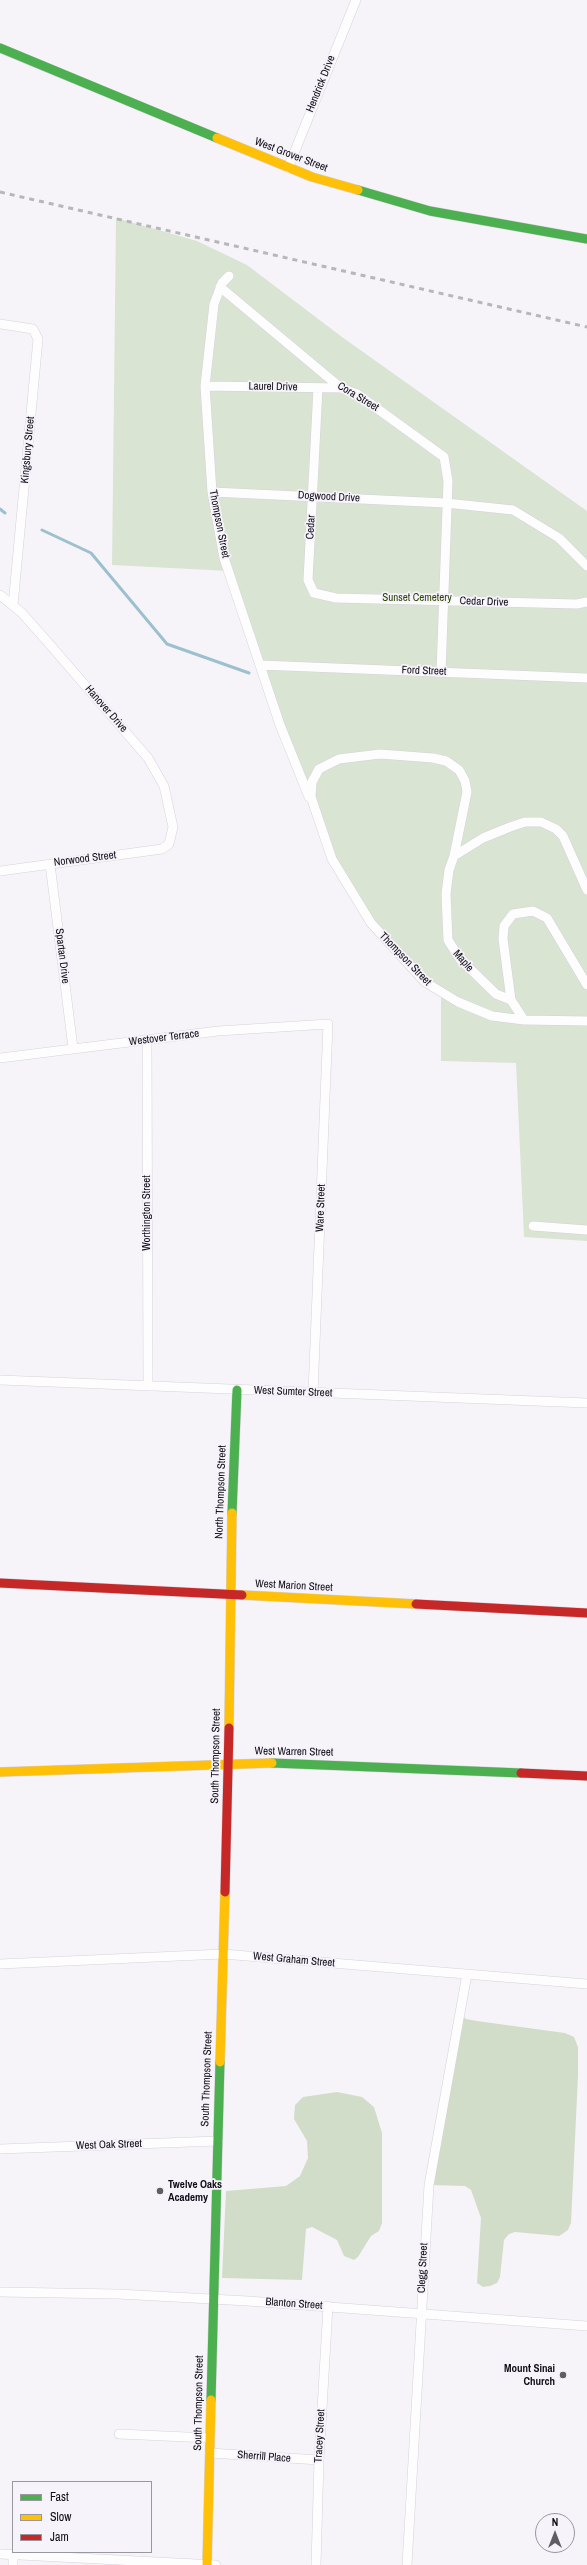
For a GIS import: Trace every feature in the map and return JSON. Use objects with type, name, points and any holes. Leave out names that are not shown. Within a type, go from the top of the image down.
[{"type":"street","name":"Hendrick Drive","points":[[288,168],[356,0]]},
{"type":"street","name":"West Grover Street","points":[[0,48],[288,168],[430,211],[587,239]]},
{"type":"street","name":"Thompson Street","points":[[229,276],[220,287],[214,304],[205,386],[212,492],[224,558],[280,725],[336,866],[364,913],[399,956],[425,982],[458,1002],[492,1016],[524,1020],[587,1021]]},
{"type":"street","name":"Cora Street","points":[[220,287],[341,388],[357,394],[439,451],[446,461],[448,472],[441,672]]},
{"type":"street","name":"Kingsbury Street","points":[[0,324],[33,329],[38,338],[13,605]]},
{"type":"street","name":"Laurel Drive","points":[[205,386],[341,388]]},
{"type":"street","name":"Cedar","points":[[318,388],[309,585],[314,593],[336,598]]},
{"type":"street","name":"Dogwood Drive","points":[[212,492],[446,503]]},
{"type":"street","points":[[446,503],[506,509],[518,513],[559,538],[587,566]]},
{"type":"street","name":"Hanover Drive","points":[[0,595],[13,605],[57,652],[155,768],[164,786],[171,816],[172,838],[169,844]]},
{"type":"street","name":"Cedar Drive","points":[[336,598],[537,604],[577,604],[587,602]]},
{"type":"street","name":"Ford Street","points":[[260,665],[587,678]]},
{"type":"street","name":"Thompson Street","points":[[314,810],[310,789],[315,774],[324,766],[339,759],[380,754],[415,755],[446,761],[459,770],[466,786],[454,856]]},
{"type":"street","points":[[454,856],[483,838],[510,827],[525,822],[541,822],[556,829],[563,836],[587,890]]},
{"type":"street","name":"Norwood Street","points":[[0,871],[162,849],[169,844]]},
{"type":"street","name":"Maple","points":[[454,856],[449,870],[446,894],[448,940],[460,959],[496,994],[511,1000]]},
{"type":"street","name":"Spartan Drive","points":[[50,864],[73,1048]]},
{"type":"street","points":[[524,1020],[511,1000],[503,931],[508,919],[520,912],[533,911],[547,918],[587,985]]},
{"type":"street","name":"Westover Terrace","points":[[0,1058],[218,1031],[328,1024]]},
{"type":"street","name":"Ware Street","points":[[313,1393],[328,1024]]},
{"type":"street","name":"Worthington Street","points":[[147,1040],[148,1386]]},
{"type":"street","points":[[533,1226],[587,1230]]},
{"type":"street","name":"West Sumter Street","points":[[0,1380],[587,1403]]},
{"type":"street","name":"North Thompson Street","points":[[230,1595],[237,1390]]},
{"type":"street","name":"West Marion Street","points":[[0,1584],[587,1613]]},
{"type":"street","name":"South Thompson Street","points":[[207,2564],[228,1764],[230,1595]]},
{"type":"street","name":"West Warren Street","points":[[0,1772],[228,1764],[342,1765],[587,1776]]},
{"type":"street","name":"West Graham Street","points":[[0,1964],[223,1954],[587,1984]]},
{"type":"street","name":"Clegg Street","points":[[407,2565],[420,2314],[429,2185],[467,1974]]},
{"type":"street","name":"West Oak Street","points":[[0,2149],[218,2141]]},
{"type":"street","name":"Blanton Street","points":[[0,2292],[213,2299],[328,2306],[587,2326]]},
{"type":"street","name":"Tracey Street","points":[[316,2565],[319,2460],[328,2306]]},
{"type":"street","points":[[119,2434],[210,2438]]},
{"type":"street","name":"Sherrill Place","points":[[210,2453],[319,2460]]},
{"type":"street","points":[[0,2554],[216,2565]]},
{"type":"street","points":[[13,2565],[14,2554]]},
{"type":"green space","name":"Sunset Cemetery","points":[[116,218],[197,241],[247,265],[342,337],[587,511],[587,1241],[524,1237],[516,1063],[441,1061],[441,993],[399,956],[332,859],[229,571],[112,565]]},
{"type":"green space","points":[[460,2013],[466,2019],[565,2033],[574,2037],[578,2047],[571,2223],[568,2230],[559,2236],[515,2232],[509,2234],[504,2240],[500,2277],[497,2283],[483,2287],[477,2283],[481,2218],[471,2190],[465,2186],[429,2185]]},
{"type":"green space","points":[[337,2092],[362,2097],[374,2107],[382,2133],[382,2223],[379,2231],[371,2236],[358,2257],[354,2260],[344,2256],[337,2240],[312,2227],[306,2229],[302,2280],[222,2278],[226,2191],[286,2186],[300,2176],[308,2158],[307,2141],[294,2119],[295,2105],[303,2097]]},
{"type":"waterway","points":[[0,509],[5,513]]},
{"type":"waterway","points":[[42,530],[91,553],[167,644],[249,673]]},
{"type":"railway","points":[[0,192],[587,327]]},
{"type":"traffic: fast","points":[[0,48],[217,138]]},
{"type":"traffic: fast","points":[[358,190],[430,211],[587,239]]},
{"type":"traffic: fast","points":[[232,1513],[237,1390]]},
{"type":"traffic: fast","points":[[272,1763],[521,1773]]},
{"type":"traffic: fast","points":[[211,2400],[220,2062]]},
{"type":"traffic: slow","points":[[217,138],[312,177],[358,190]]},
{"type":"traffic: slow","points":[[229,1728],[232,1513]]},
{"type":"traffic: slow","points":[[242,1595],[416,1604]]},
{"type":"traffic: slow","points":[[0,1772],[272,1763]]},
{"type":"traffic: slow","points":[[220,2062],[225,1892]]},
{"type":"traffic: slow","points":[[207,2565],[211,2400]]},
{"type":"traffic: jam","points":[[0,1583],[242,1595]]},
{"type":"traffic: jam","points":[[416,1604],[587,1613]]},
{"type":"traffic: jam","points":[[225,1892],[229,1728]]},
{"type":"traffic: jam","points":[[521,1773],[587,1776]]},
{"type":"place","name":"Twelve Oaks Academy","points":[[160,2191]]},
{"type":"place","name":"Mount Sinai Church","points":[[563,2375]]}]
